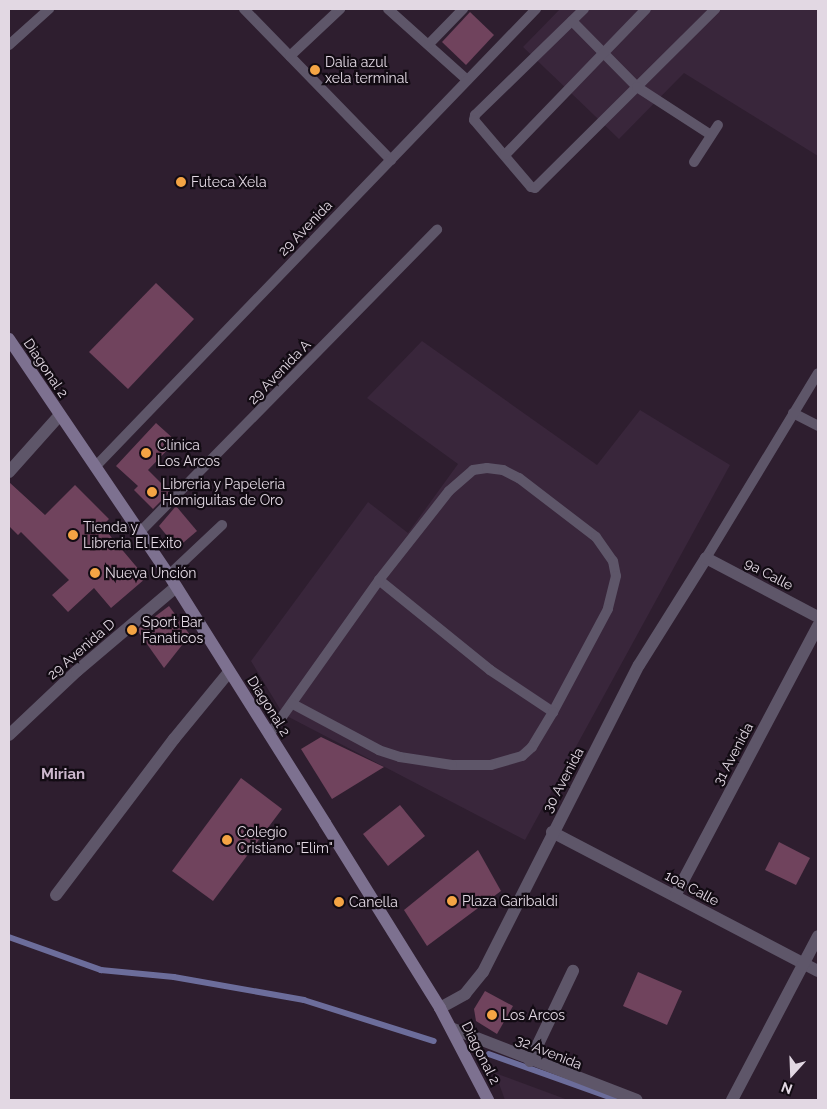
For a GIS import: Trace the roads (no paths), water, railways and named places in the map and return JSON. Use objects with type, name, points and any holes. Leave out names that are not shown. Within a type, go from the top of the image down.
[{"type":"main road","name":"Diagonal 2","points":[[9,339],[169,575],[270,735],[452,1028],[488,1100]]},
{"type":"street","points":[[9,472],[60,415]]},
{"type":"street","name":"9a Calle","points":[[706,558],[818,617]]},
{"type":"street","name":"30 Avenida","points":[[440,1008],[465,994],[483,972],[552,832],[639,665],[706,558]]},
{"type":"street","name":"29 Avenida D","points":[[9,735],[77,671],[176,587]]},
{"type":"street","name":"31 Avenida","points":[[675,896],[818,626]]},
{"type":"street","points":[[56,895],[174,739],[229,672]]},
{"type":"street","name":"10a Calle","points":[[552,832],[818,971]]},
{"type":"street","points":[[732,1100],[818,936]]},
{"type":"street","points":[[530,1061],[574,971]]},
{"type":"street","name":"32 Avenida","points":[[452,1028],[530,1061],[637,1100]]},
{"type":"lane","points":[[9,45],[49,9]]},
{"type":"lane","points":[[244,9],[391,160]]},
{"type":"lane","points":[[290,56],[340,9]]},
{"type":"lane","points":[[388,9],[467,80]]},
{"type":"lane","points":[[429,44],[463,9]]},
{"type":"lane","name":"29 Avenida","points":[[95,467],[536,9]]},
{"type":"lane","points":[[584,9],[475,115],[474,120],[531,187],[535,188],[715,9]]},
{"type":"lane","points":[[505,155],[646,9]]},
{"type":"lane","points":[[572,21],[637,87],[711,135]]},
{"type":"lane","points":[[694,162],[718,125]]},
{"type":"lane","name":"29 Avenida A","points":[[140,532],[437,230]]},
{"type":"lane","points":[[706,558],[818,374]]},
{"type":"lane","points":[[793,413],[818,426]]},
{"type":"lane","points":[[270,735],[379,580],[461,478],[473,470],[487,468],[504,470],[519,478],[596,537],[613,561],[616,576],[608,610],[553,712],[532,747],[522,756],[491,764],[452,765],[423,762],[379,750],[293,704]]},
{"type":"lane","points":[[169,575],[222,525]]},
{"type":"lane","points":[[379,580],[490,670],[553,712]]},
{"type":"waterway","points":[[9,937],[101,970],[174,977],[304,1000],[434,1041]]},
{"type":"waterway","points":[[489,1054],[618,1100]]},
{"type":"place","name":"Dalia azul xela terminal","points":[[315,70]]},
{"type":"place","name":"Futeca Xela","points":[[181,182]]},
{"type":"place","name":"Clínica Los Arcos","points":[[146,453]]},
{"type":"place","name":"Libreria y Papeleria Homiguitas de Oro","points":[[152,492]]},
{"type":"place","name":"Tienda y Libreria El Exito","points":[[73,535]]},
{"type":"place","name":"Nueva Unción","points":[[95,573]]},
{"type":"place","name":"Sport Bar Fanaticos","points":[[132,630]]},
{"type":"place","name":"Colegio Cristiano \"Elim\"","points":[[227,840]]},
{"type":"place","name":"Plaza Garibaldi","points":[[452,901]]},
{"type":"place","name":"Canella","points":[[339,902]]},
{"type":"place","name":"Los Arcos","points":[[492,1015]]},
{"type":"district","name":"Mirian","points":[[63,775]]}]
